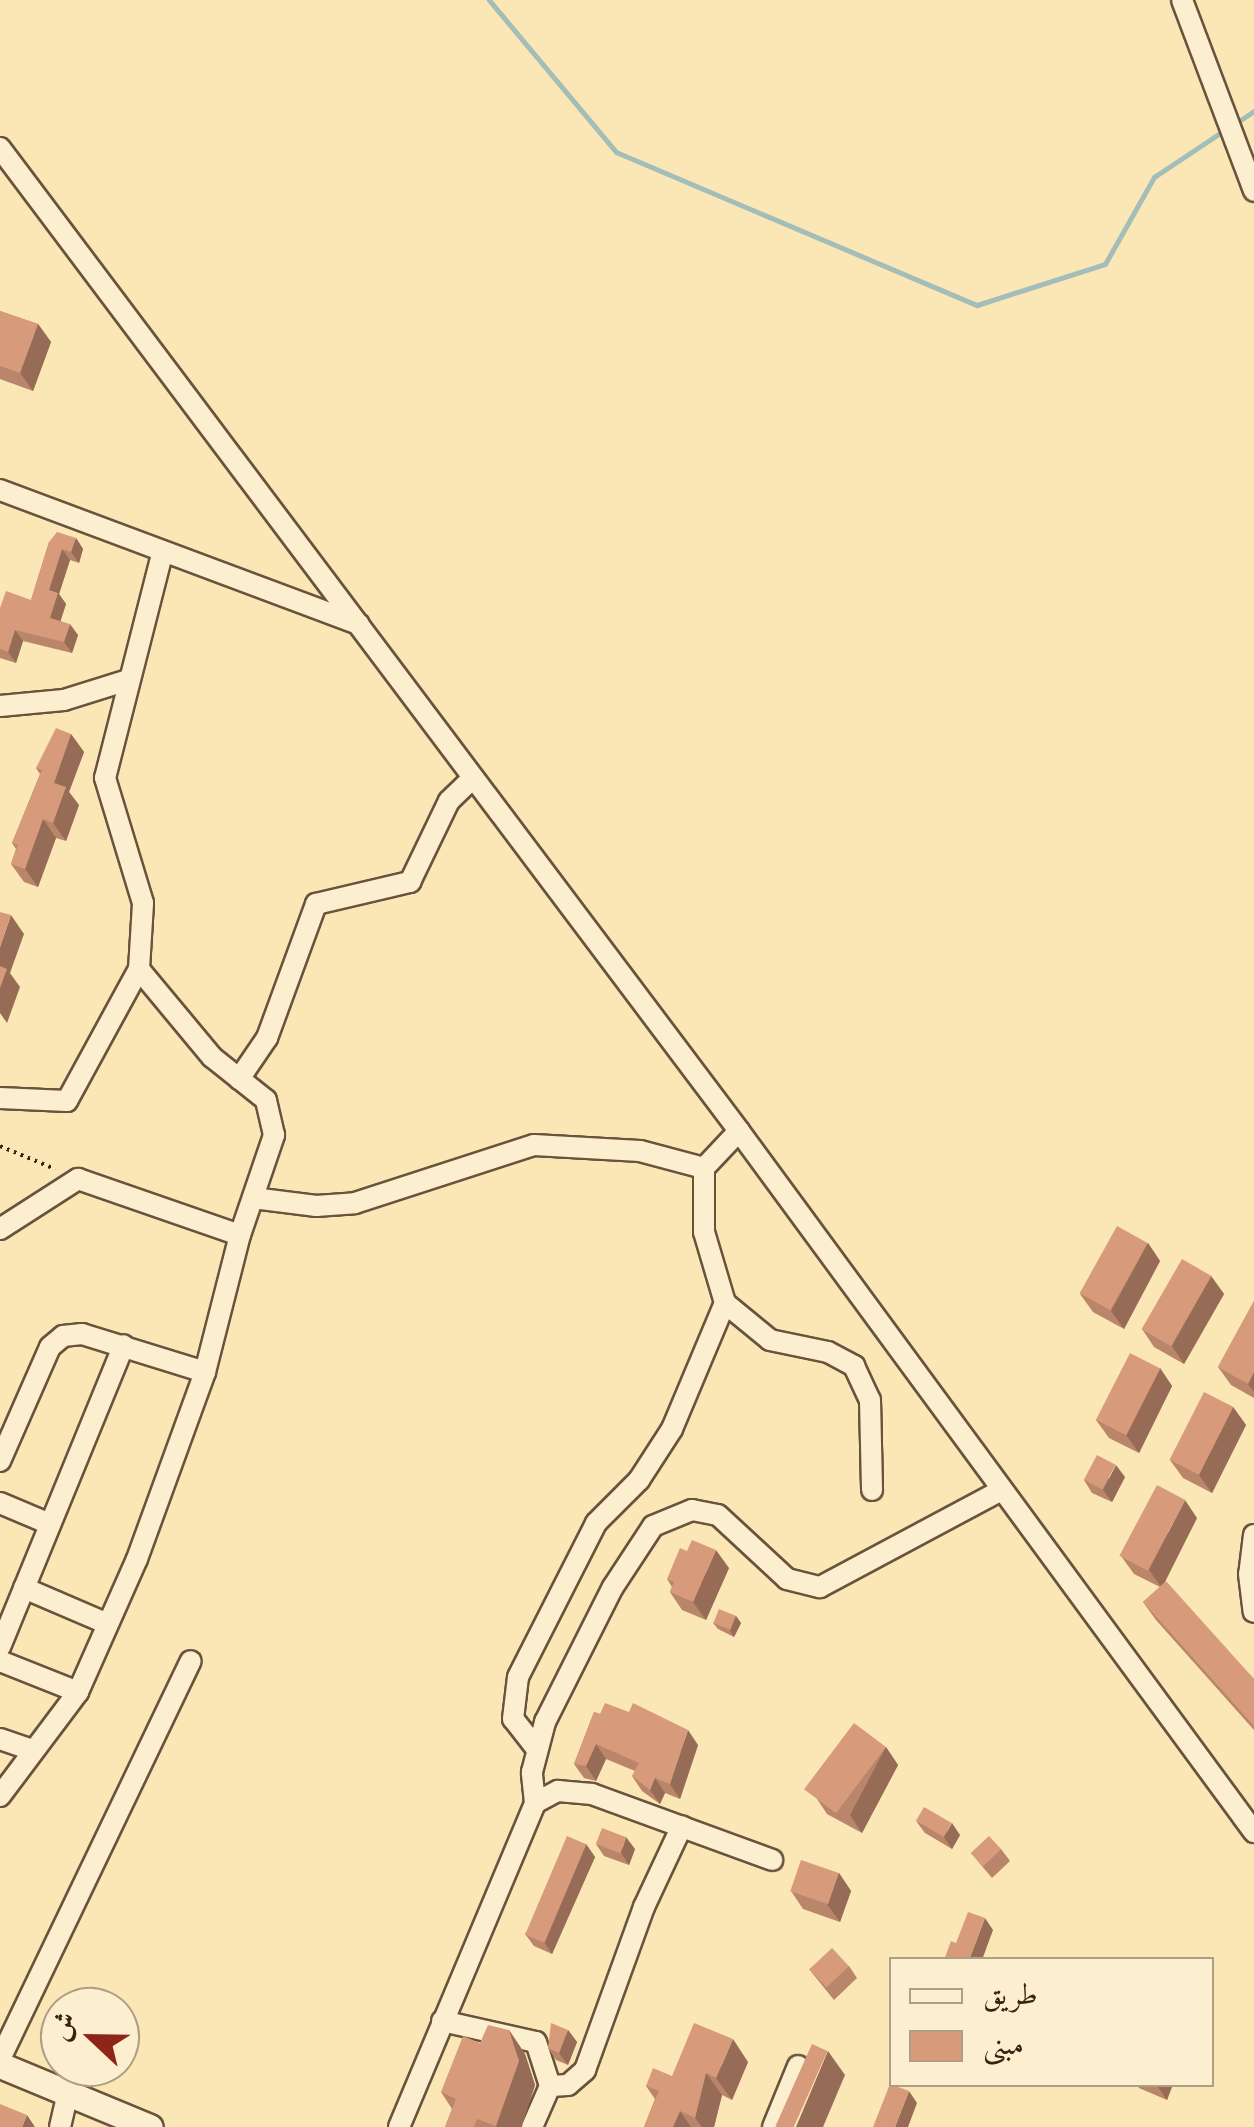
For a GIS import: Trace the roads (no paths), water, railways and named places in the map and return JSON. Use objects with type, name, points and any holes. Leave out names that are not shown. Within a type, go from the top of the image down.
[{"type":"street","points":[[1182,0],[1254,191]]},
{"type":"street","points":[[0,148],[739,1130],[1254,1832]]},
{"type":"street","points":[[0,490],[360,625]]},
{"type":"street","points":[[0,1098],[67,1101],[139,969],[143,903],[106,778],[163,551]]},
{"type":"street","points":[[0,706],[64,700],[128,680]]},
{"type":"street","points":[[239,1080],[267,1038],[316,904],[410,882],[449,801],[472,779]]},
{"type":"street","points":[[0,1796],[78,1692],[108,1624],[205,1372],[240,1235],[274,1135],[274,1111],[212,1057],[139,969]]},
{"type":"street","points":[[739,1130],[704,1168],[704,1232],[724,1302],[770,1340],[828,1352],[854,1366],[870,1400],[872,1490]]},
{"type":"street","points":[[253,1198],[316,1206],[355,1203],[534,1146],[640,1151],[704,1168]]},
{"type":"street","points":[[0,1230],[78,1179],[240,1235]]},
{"type":"street","points":[[536,1748],[513,1719],[518,1677],[596,1523],[639,1480],[672,1429],[724,1302]]},
{"type":"street","points":[[0,1461],[55,1340],[82,1334],[205,1372]]},
{"type":"street","points":[[0,1648],[124,1345]]},
{"type":"street","points":[[399,2127],[535,1803],[536,1748],[613,1587],[654,1526],[692,1510],[718,1516],[787,1578],[820,1587],[1002,1490]]},
{"type":"street","points":[[0,1503],[50,1524]]},
{"type":"street","points":[[1254,1535],[1249,1574],[1254,1612]]},
{"type":"street","points":[[24,1588],[108,1624]]},
{"type":"street","points":[[0,1661],[78,1692]]},
{"type":"street","points":[[150,2127],[0,2062],[191,1661]]},
{"type":"street","points":[[0,1739],[32,1750]]},
{"type":"street","points":[[535,1803],[558,1790],[582,1792],[772,1860]]},
{"type":"street","points":[[550,2086],[568,2085],[585,2070],[620,1968],[682,1826]]},
{"type":"street","points":[[442,2021],[524,2035],[542,2050],[550,2086],[532,2127]]},
{"type":"street","points":[[773,2127],[798,2066]]},
{"type":"street","points":[[60,2127],[68,2093]]},
{"type":"waterway","points":[[489,0],[616,152],[977,305],[1105,264],[1154,177],[1226,129]]},
{"type":"waterway","points":[[1236,123],[1254,111]]}]
